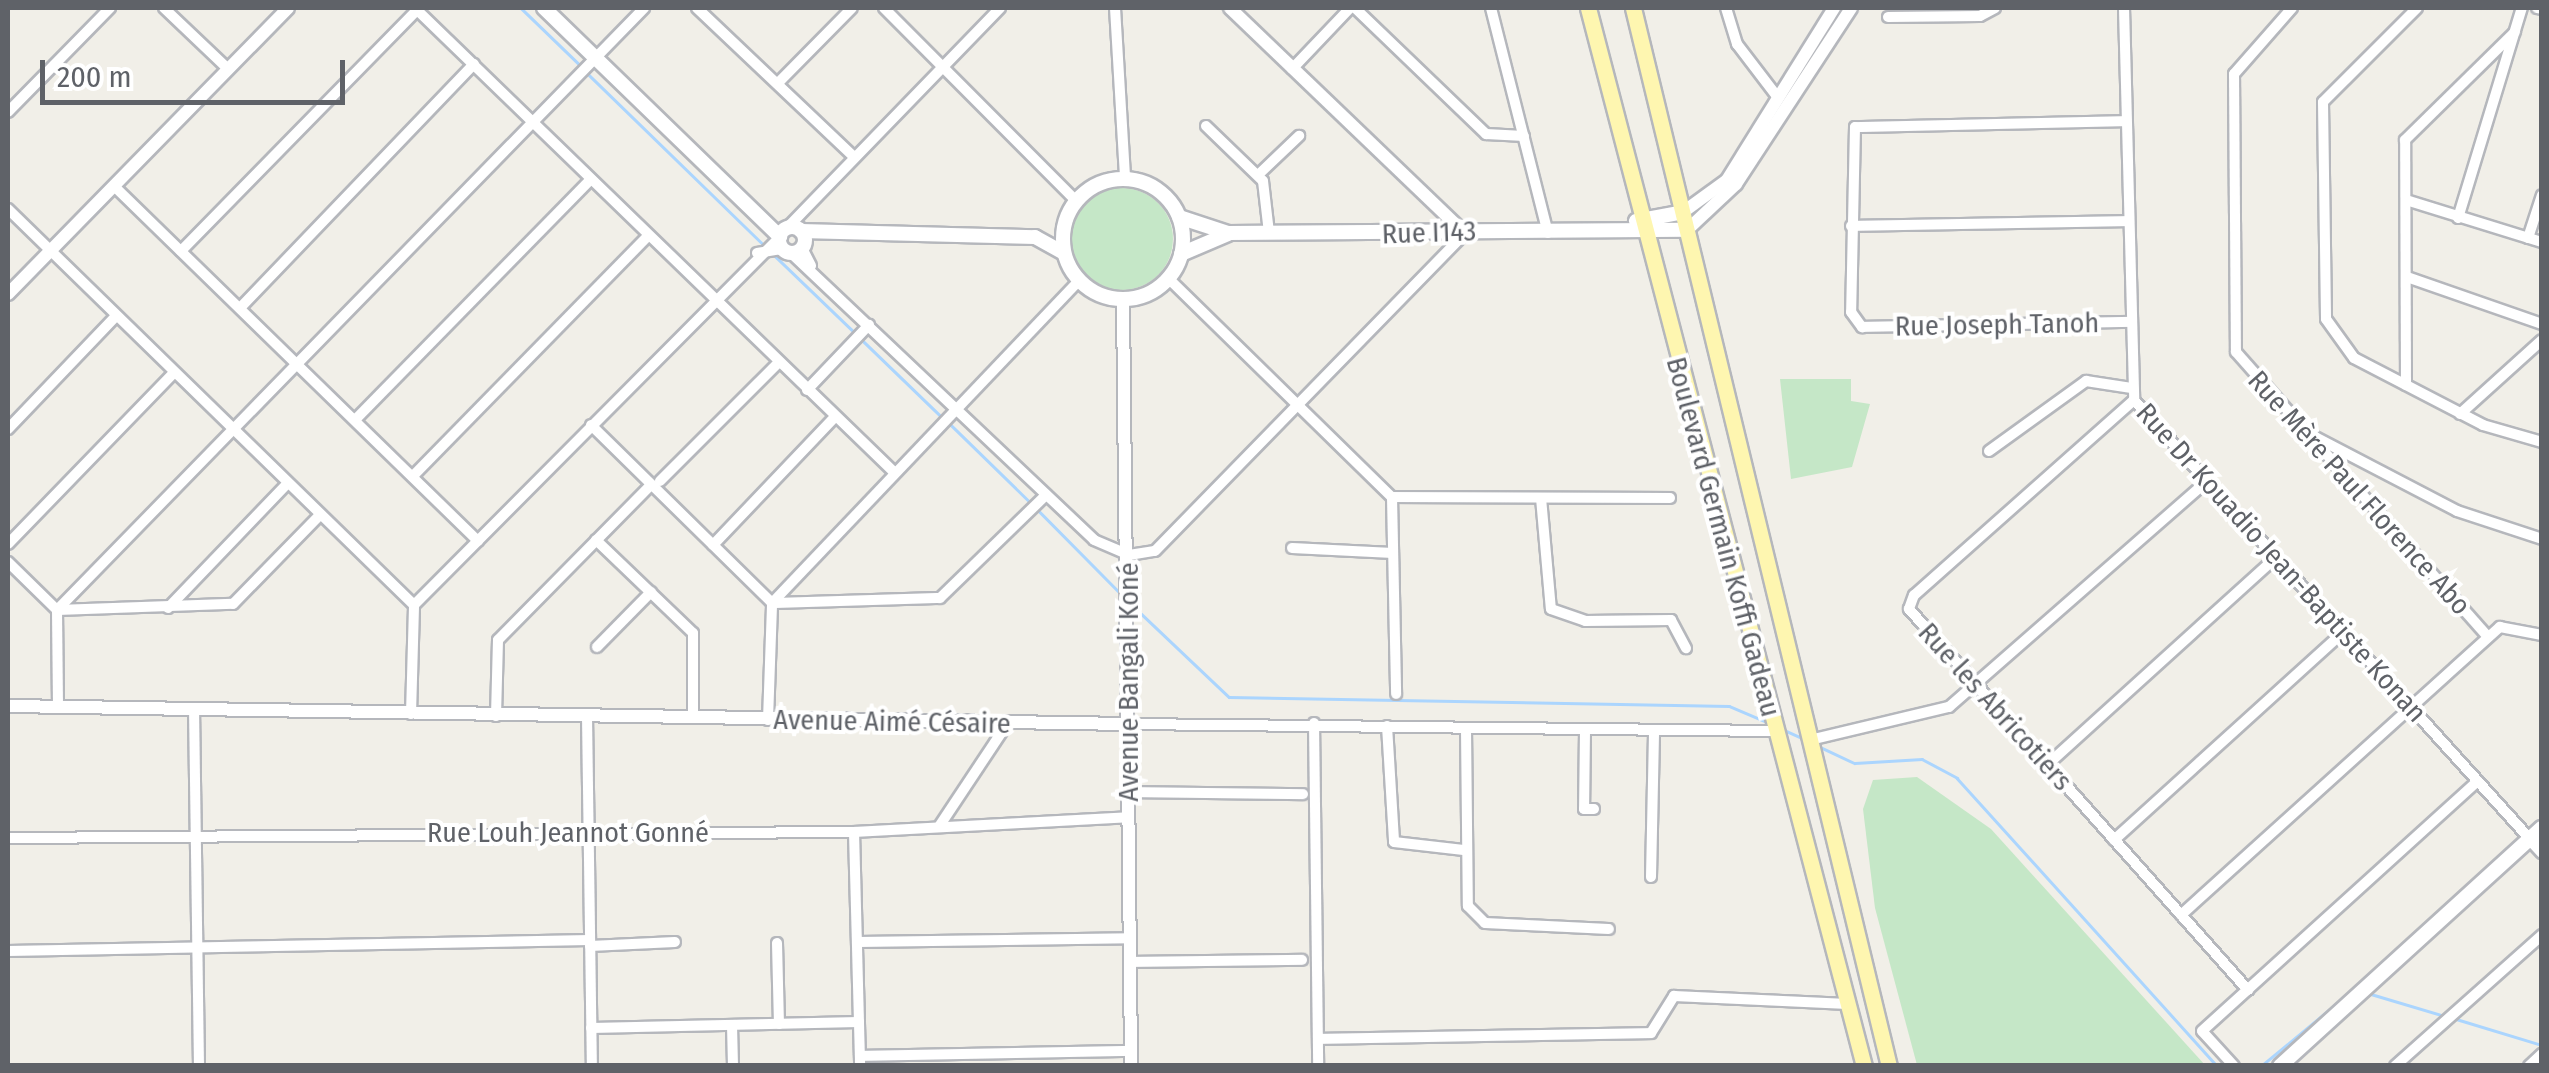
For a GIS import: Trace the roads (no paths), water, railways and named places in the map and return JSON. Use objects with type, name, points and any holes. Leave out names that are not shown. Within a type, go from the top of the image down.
[{"type":"main road","points":[[544,8],[782,243],[829,235],[1034,237],[1064,254],[1079,281],[1123,299],[1168,278],[1181,254],[1179,217],[1158,190],[1125,178],[1076,201],[1066,219],[1064,254]]},
{"type":"main road","name":"Boulevard Germain Koffi Gadeau","points":[[1588,8],[1638,227],[1864,1066]]},
{"type":"main road","name":"Boulevard Germain Koffi Gadeau","points":[[1633,8],[1683,212],[1694,225],[1810,740],[1890,1066]]},
{"type":"main road","points":[[1638,227],[1683,212]]},
{"type":"main road","name":"Rue I143","points":[[1179,217],[1228,234],[1465,233],[1487,237],[1638,227]]},
{"type":"main road","points":[[1034,237],[1066,219]]},
{"type":"main road","points":[[1638,227],[1694,225]]},
{"type":"main road","name":"Rue I143","points":[[1181,254],[1228,234]]},
{"type":"main road","points":[[2280,1066],[2536,834]]},
{"type":"street","points":[[8,112],[110,8]]},
{"type":"street","points":[[164,8],[228,69]]},
{"type":"street","points":[[8,294],[288,8]]},
{"type":"street","points":[[57,610],[644,8]]},
{"type":"street","points":[[697,8],[854,156]]},
{"type":"street","points":[[778,82],[852,8]]},
{"type":"street","points":[[884,8],[1076,201]]},
{"type":"street","points":[[411,714],[414,605],[713,299],[782,243],[800,209],[1000,8]]},
{"type":"street","points":[[1115,8],[1125,178]]},
{"type":"street","points":[[782,243],[1094,540],[1129,555],[1155,551],[1465,233],[1230,8]]},
{"type":"street","points":[[1292,69],[1352,8],[1486,134],[1524,136]]},
{"type":"street","points":[[1492,8],[1548,233]]},
{"type":"street","points":[[1726,8],[1737,44],[1776,94],[1777,115]]},
{"type":"street","points":[[1683,212],[1727,180],[1776,94],[1834,8]]},
{"type":"street","points":[[1694,225],[1851,8]]},
{"type":"street","points":[[1888,17],[1995,8]]},
{"type":"street","name":"Rue Dr Kouadio Jean-Baptiste Konan","points":[[2124,8],[2134,400],[2410,708],[2478,781],[2536,834]]},
{"type":"street","name":"Rue Mère Paul Florence Abo","points":[[2292,8],[2234,74],[2235,340],[2240,361],[2488,637]]},
{"type":"street","points":[[2417,8],[2326,96],[2320,119],[2326,319],[2354,358],[2460,414],[2542,442]]},
{"type":"street","points":[[2458,218],[2522,8]]},
{"type":"street","points":[[181,251],[416,9],[894,472]]},
{"type":"street","points":[[2406,386],[2407,136],[2515,32]]},
{"type":"street","points":[[240,308],[474,64]]},
{"type":"street","name":"Rue Joseph Tanoh","points":[[2126,121],[1855,127],[1851,312],[1862,327],[2130,322]]},
{"type":"street","points":[[1206,126],[1258,175],[1269,233]]},
{"type":"street","points":[[1258,175],[1298,136]]},
{"type":"street","points":[[355,420],[591,179]]},
{"type":"street","points":[[116,187],[478,541]]},
{"type":"street","points":[[2528,238],[2542,194]]},
{"type":"street","points":[[2406,200],[2542,242]]},
{"type":"street","points":[[8,209],[414,605]]},
{"type":"street","points":[[1850,226],[2128,221]]},
{"type":"street","points":[[413,476],[648,236]]},
{"type":"street","points":[[2407,277],[2542,324]]},
{"type":"street","points":[[1168,278],[1296,409],[1392,497],[1670,498]]},
{"type":"street","points":[[768,720],[772,603],[1079,281]]},
{"type":"street","name":"Avenue Bangali Koné","points":[[1123,299],[1129,555],[1131,1058]]},
{"type":"street","points":[[8,429],[116,316]]},
{"type":"street","points":[[807,390],[868,325]]},
{"type":"street","points":[[2460,414],[2542,340]]},
{"type":"street","points":[[496,716],[498,640],[779,362]]},
{"type":"street","points":[[8,544],[174,373]]},
{"type":"street","points":[[1988,451],[2086,381],[2131,388]]},
{"type":"street","name":"Rue les Abricotiers","points":[[2134,400],[1910,600],[1975,685],[2248,990]]},
{"type":"street","points":[[713,545],[834,417]]},
{"type":"street","points":[[591,425],[655,483],[772,603],[940,598],[1046,495]]},
{"type":"street","points":[[2308,433],[2457,512],[2542,539]]},
{"type":"street","points":[[1810,740],[1925,718],[1975,685],[2206,482]]},
{"type":"street","points":[[168,608],[288,483]]},
{"type":"street","points":[[1392,497],[1396,694]]},
{"type":"street","points":[[1540,498],[1550,609],[1585,621],[1671,620],[1686,648]]},
{"type":"street","points":[[57,610],[233,604],[320,514]]},
{"type":"street","points":[[596,540],[693,633],[693,718]]},
{"type":"street","points":[[1292,548],[1393,552]]},
{"type":"street","points":[[2047,765],[2275,558]]},
{"type":"street","points":[[8,562],[57,610],[58,706]]},
{"type":"street","points":[[597,647],[652,592]]},
{"type":"street","points":[[2182,915],[2488,637],[2508,624],[2542,635]]},
{"type":"street","points":[[2114,840],[2342,633]]},
{"type":"street","name":"Avenue Aimé Césaire","points":[[8,706],[1007,724],[1314,723],[1585,732],[1776,731]]},
{"type":"street","points":[[194,708],[199,1066]]},
{"type":"street","points":[[587,716],[592,1066]]},
{"type":"street","points":[[1314,723],[1318,1066]]},
{"type":"street","points":[[940,825],[1007,724]]},
{"type":"street","points":[[1387,726],[1394,842],[1464,850]]},
{"type":"street","points":[[1466,729],[1464,897],[1478,920],[1609,929]]},
{"type":"street","points":[[1585,732],[1584,809],[1594,809]]},
{"type":"street","points":[[1651,877],[1654,732]]},
{"type":"street","points":[[2234,1066],[2202,1032],[2478,781]]},
{"type":"street","points":[[1130,792],[1302,794]]},
{"type":"street","name":"Rue Louh Jeannot Gonné","points":[[8,838],[854,832],[1128,817]]},
{"type":"street","points":[[854,832],[860,1061],[1131,1058]]},
{"type":"street","points":[[2536,834],[2542,852]]},
{"type":"street","points":[[2396,1066],[2542,935]]},
{"type":"street","points":[[858,942],[1131,938]]},
{"type":"street","points":[[8,952],[675,942]]},
{"type":"street","points":[[777,943],[779,1024]]},
{"type":"street","points":[[1131,962],[1302,960]]},
{"type":"street","points":[[1318,1039],[1651,1032],[1674,996],[1848,1004]]},
{"type":"street","points":[[591,1028],[859,1022]]},
{"type":"street","points":[[732,1025],[733,1066]]},
{"type":"street","points":[[2529,1066],[2542,1054]]},
{"type":"waterway","points":[[521,8],[582,67]]},
{"type":"waterway","points":[[587,73],[764,245]]},
{"type":"waterway","points":[[773,254],[854,332]]},
{"type":"waterway","points":[[860,338],[944,419]]},
{"type":"waterway","points":[[950,424],[1030,502]]},
{"type":"waterway","points":[[1036,508],[1122,595]]},
{"type":"waterway","points":[[1131,604],[1229,697],[1729,706],[1767,722]]},
{"type":"waterway","points":[[1784,730],[1804,739]]},
{"type":"waterway","points":[[1820,747],[1855,763],[1922,759],[1957,778],[2217,1066]]},
{"type":"waterway","points":[[2261,1066],[2354,989]]},
{"type":"waterway","points":[[2371,994],[2445,1016]]},
{"type":"waterway","points":[[2453,1018],[2542,1045]]}]
